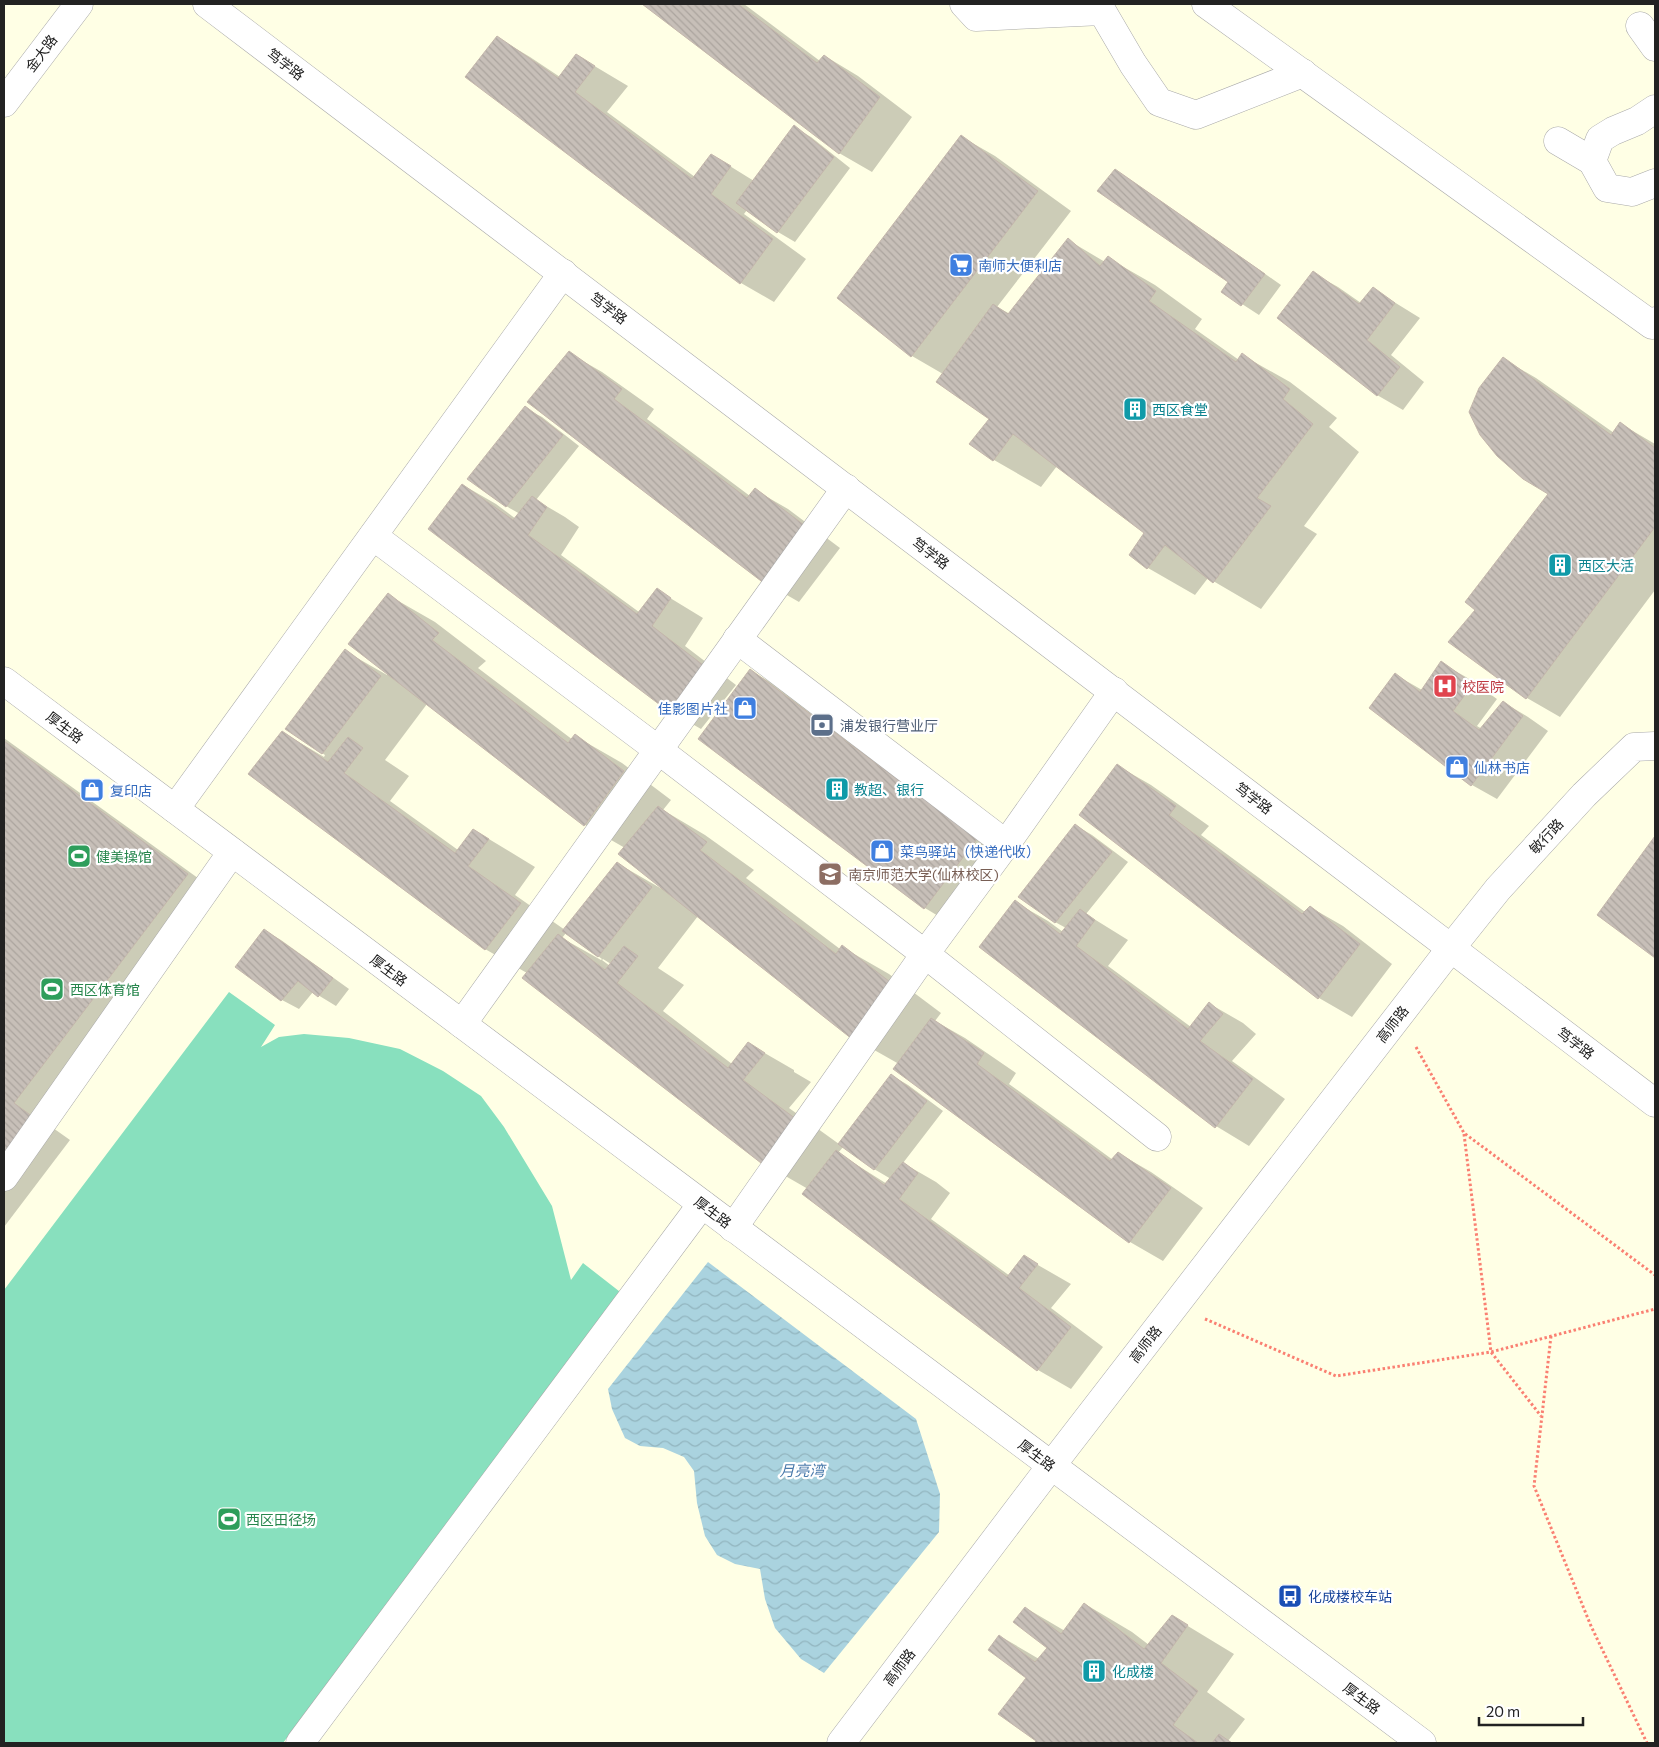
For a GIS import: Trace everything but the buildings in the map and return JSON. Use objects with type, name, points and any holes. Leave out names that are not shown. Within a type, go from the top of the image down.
[{"type":"street","name":"金大路","points":[[4,103],[79,4]]},
{"type":"street","name":"笃学路","points":[[207,4],[1655,1103]]},
{"type":"street","points":[[964,4],[976,17],[1102,10],[1133,64],[1159,102],[1196,114],[1303,73]]},
{"type":"street","points":[[1206,4],[1652,325],[1655,321]]},
{"type":"street","points":[[1592,161],[1600,139],[1613,131],[1637,121],[1655,109]]},
{"type":"street","points":[[1558,141],[1592,161],[1607,188],[1632,192],[1655,183]]},
{"type":"street","points":[[175,809],[563,273]]},
{"type":"street","points":[[462,1024],[657,749],[846,488]]},
{"type":"street","points":[[373,536],[657,749],[925,954],[1157,1137]]},
{"type":"street","points":[[737,639],[1006,844]]},
{"type":"street","name":"厚生路","points":[[4,681],[1422,1743]]},
{"type":"street","points":[[733,1228],[925,954],[1114,692]]},
{"type":"street","name":"敏行路","points":[[1451,948],[1498,889],[1584,795],[1634,747],[1655,746]]},
{"type":"street","points":[[4,1177],[232,852]]},
{"type":"street","name":"高师路","points":[[841,1743],[1051,1466],[1451,948]]},
{"type":"street","points":[[300,1743],[702,1204]]},
{"type":"path","points":[[1398,1016],[1464,1133],[1491,1352],[1542,1417]]},
{"type":"path","points":[[1464,1133],[1655,1275]]},
{"type":"path","points":[[1174,1306],[1336,1376],[1491,1352],[1655,1308]]},
{"type":"path","points":[[1552,1336],[1534,1486],[1591,1626],[1647,1743]]},
{"type":"shaded area","name":"南京师范大学(仙林校区)","points":[[4,4],[1655,4],[1655,1743],[4,1743]]},
{"type":"green space","name":"西区田径场","points":[[229,992],[275,1025],[261,1047],[279,1037],[304,1034],[349,1038],[400,1049],[443,1071],[481,1096],[504,1127],[552,1206],[571,1280],[583,1263],[624,1295],[283,1743],[4,1743],[4,1290]]},
{"type":"water","name":"月亮湾","points":[[708,1262],[916,1419],[940,1494],[939,1532],[824,1673],[801,1659],[775,1628],[765,1599],[760,1569],[735,1564],[717,1555],[705,1536],[697,1503],[694,1471],[684,1457],[663,1448],[640,1446],[625,1438],[612,1409],[608,1389]]},
{"type":"place","name":"南师大便利店","points":[[961,265]]},
{"type":"place","name":"西区食堂","points":[[1135,409]]},
{"type":"place","name":"西区大活","points":[[1560,565]]},
{"type":"place","name":"校医院","points":[[1445,686]]},
{"type":"place","name":"佳影图片社","points":[[745,708]]},
{"type":"place","name":"浦发银行营业厅","points":[[822,725]]},
{"type":"place","name":"仙林书店","points":[[1457,767]]},
{"type":"place","name":"教超、银行","points":[[837,789]]},
{"type":"place","name":"复印店","points":[[92,790]]},
{"type":"place","name":"菜鸟驿站（快递代收）","points":[[882,851]]},
{"type":"place","name":"健美操馆","points":[[79,856]]},
{"type":"place","name":"南京师范大学(仙林校区)","points":[[830,874]]},
{"type":"place","name":"西区体育馆","points":[[52,989]]},
{"type":"place","name":"西区田径场","points":[[229,1519]]},
{"type":"place","name":"化成楼校车站","points":[[1290,1596]]},
{"type":"place","name":"化成楼","points":[[1094,1671]]}]
